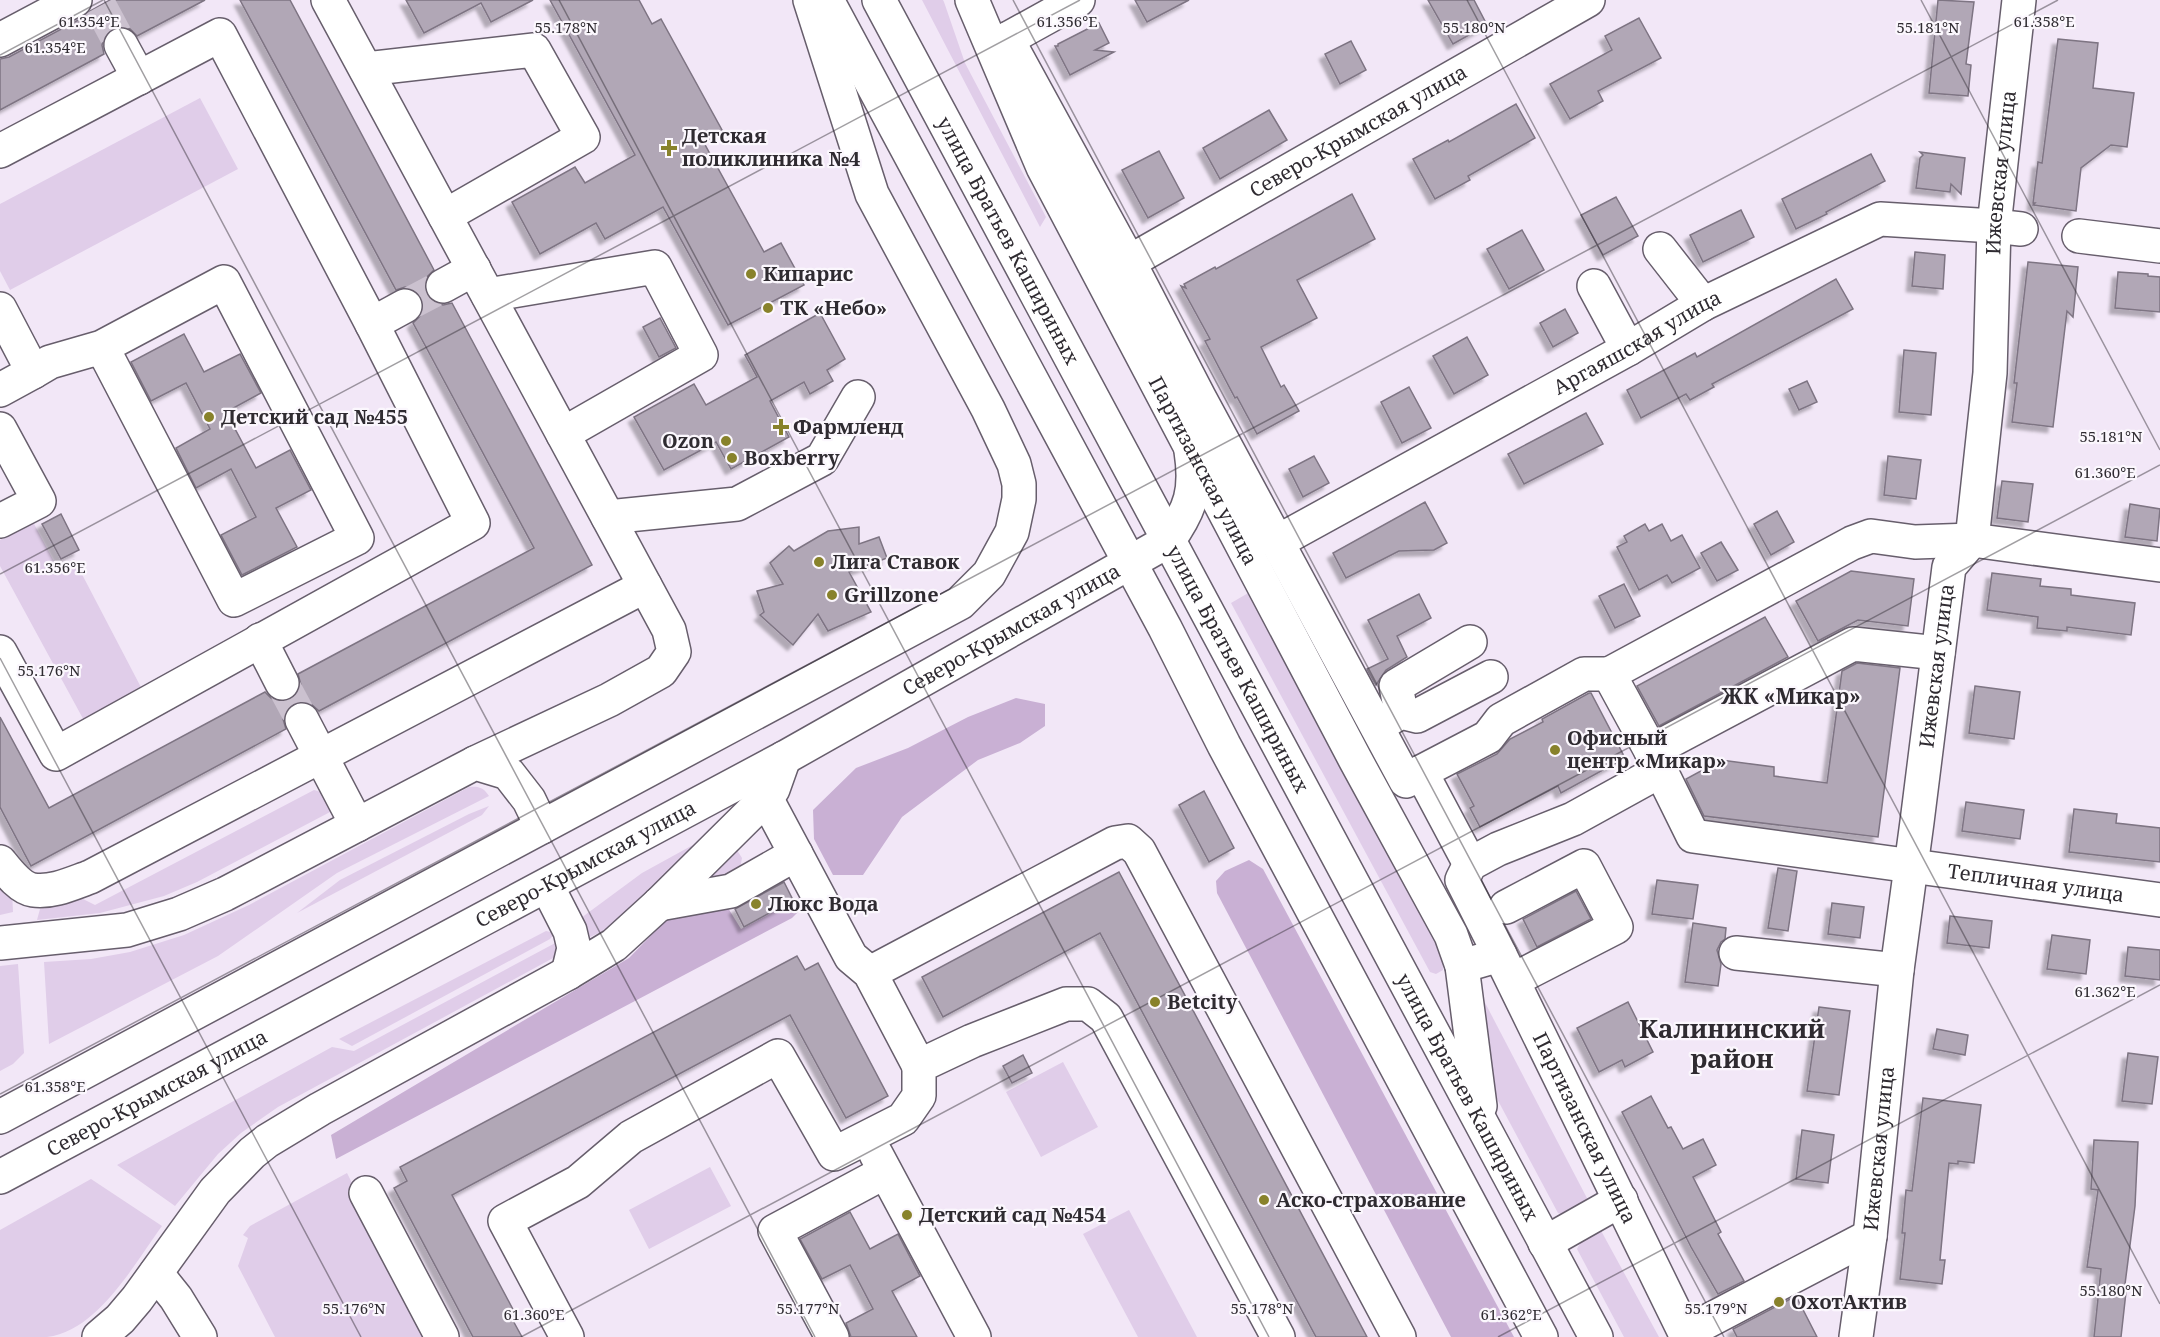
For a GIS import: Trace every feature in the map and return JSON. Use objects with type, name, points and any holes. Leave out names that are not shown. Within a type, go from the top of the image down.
[{"type":"main road","points":[[0,943],[100,934],[149,925],[179,914],[225,894],[475,763],[609,700],[661,671],[674,652],[669,630],[328,0]]},
{"type":"main road","points":[[0,1117],[934,617],[970,596],[989,574],[1012,532],[1018,506],[1019,484],[1014,464],[1007,445],[872,194],[810,0]]},
{"type":"main road","points":[[827,0],[1166,628],[1235,766],[1541,1337]]},
{"type":"main road","name":"улица Братьев Кашириных","points":[[879,0],[1596,1337]]},
{"type":"main road","name":"Партизанская улица","points":[[972,0],[1000,43],[1043,167],[1191,451],[1451,935],[1462,966],[1482,1126]]},
{"type":"main road","points":[[1078,0],[1000,43],[1129,262],[1277,542],[1388,727],[1406,781],[1488,737],[1501,720],[1584,674],[1609,674],[1852,543],[1871,536],[1915,542],[1972,540],[2160,565]]},
{"type":"main road","name":"Северо-Крымская улица","points":[[1129,262],[1588,0]]},
{"type":"main road","name":"Ижевская улица","points":[[1856,1337],[1870,1236],[1897,970],[1949,567],[1972,540],[2008,227],[2019,0]]},
{"type":"main road","points":[[0,40],[90,2]]},
{"type":"main road","points":[[0,151],[220,35],[372,324],[473,523],[56,753],[0,652]]},
{"type":"main road","points":[[121,45],[139,78]]},
{"type":"main road","points":[[366,69],[534,51],[583,136],[445,216]]},
{"type":"main road","name":"Аргаяшская улица","points":[[1277,542],[1628,349],[1703,304],[1880,219],[2008,227]]},
{"type":"main road","points":[[2079,236],[2160,246]]},
{"type":"main road","points":[[1660,249],[1703,304]]},
{"type":"main road","points":[[443,286],[655,267],[702,355],[563,434]]},
{"type":"main road","points":[[0,390],[50,362],[102,347],[224,282],[357,538],[234,600],[102,347]]},
{"type":"main road","points":[[1594,286],[1628,349]]},
{"type":"main road","points":[[372,324],[405,306]]},
{"type":"main road","points":[[0,309],[33,372]]},
{"type":"main road","points":[[608,517],[737,504],[822,459],[858,397]]},
{"type":"main road","points":[[0,429],[39,501],[0,521]]},
{"type":"main road","points":[[1168,542],[1183,521],[1193,496],[1194,473],[1191,451]]},
{"type":"main road","name":"Северо-Крымская улица","points":[[0,1177],[784,758],[1168,542]]},
{"type":"main road","points":[[0,862],[12,877],[32,890],[60,888],[90,877],[645,586]]},
{"type":"main road","points":[[260,640],[282,683]]},
{"type":"main road","points":[[1388,727],[1396,686],[1470,642]]},
{"type":"main road","points":[[1421,772],[1470,864],[1498,849],[1573,819],[1655,761],[1853,644],[1938,653]]},
{"type":"main road","points":[[1609,674],[1655,761]]},
{"type":"main road","points":[[1355,759],[1388,727],[1417,716],[1491,677]]},
{"type":"main road","points":[[302,720],[357,825]]},
{"type":"main road","points":[[99,1337],[120,1319],[215,1191],[267,1141],[320,1109],[568,974],[614,945],[659,904],[766,798],[773,789],[784,758]]},
{"type":"main road","name":"Тепличная улица","points":[[1655,761],[1692,836],[2160,900]]},
{"type":"main road","points":[[475,763],[508,773],[529,800],[542,827]]},
{"type":"main road","points":[[567,1337],[505,1221],[578,1182],[631,1137],[778,1056],[834,1155],[903,1119],[919,1096],[919,1066],[870,973],[851,957],[766,798]]},
{"type":"main road","points":[[870,973],[1115,843],[1128,841],[1139,851],[1399,1337]]},
{"type":"main road","points":[[659,904],[730,891],[796,854]]},
{"type":"main road","name":"Партизанская улица","points":[[1470,864],[1462,880],[1686,1335]]},
{"type":"main road","points":[[1462,966],[1507,968],[1616,927],[1584,866],[1506,907]]},
{"type":"main road","points":[[547,886],[570,931],[574,948],[568,974]]},
{"type":"main road","points":[[1736,953],[1897,970]]},
{"type":"main road","points":[[919,1066],[972,1041],[1066,1004],[1088,1004],[1106,1018],[1270,1334]]},
{"type":"main road","points":[[867,1138],[974,1337]]},
{"type":"main road","points":[[832,1337],[775,1231],[885,1172]]},
{"type":"main road","points":[[366,1193],[442,1337]]},
{"type":"main road","points":[[1545,1243],[1621,1200]]},
{"type":"main road","points":[[1686,1335],[1870,1236]]},
{"type":"main road","points":[[156,1273],[176,1298],[200,1337]]},
{"type":"shaded area","points":[[922,0],[943,0],[965,63],[1046,217],[1040,227]]},
{"type":"shaded area","points":[[200,98],[238,169],[10,290],[0,271],[0,204]]},
{"type":"shaded area","points":[[33,522],[57,567],[74,559],[145,695],[87,726],[0,566],[0,540]]},
{"type":"shaded area","points":[[1250,592],[1442,951],[1443,970],[1436,974],[1430,972],[1231,603]]},
{"type":"shaded area","points":[[1016,698],[1045,704],[1045,726],[1020,743],[978,760],[902,817],[863,875],[833,875],[814,839],[813,810],[856,768],[908,748],[968,717]]},
{"type":"shaded area","points":[[469,787],[481,788],[489,796],[337,873],[218,956],[49,1044],[44,962],[91,959],[130,952],[184,935],[249,905]]},
{"type":"shaded area","points":[[314,790],[321,792],[332,811],[197,882],[164,896],[100,913],[37,920],[40,909],[77,896],[95,905]]},
{"type":"shaded area","points":[[489,806],[482,815],[297,913],[340,880]]},
{"type":"shaded area","points":[[711,835],[605,930],[590,937],[587,926],[581,918],[642,873]]},
{"type":"shaded area","points":[[735,847],[742,858],[740,869],[707,888],[707,872]]},
{"type":"shaded area","points":[[1249,860],[1263,869],[1514,1337],[1451,1337],[1217,893],[1216,881],[1225,871]]},
{"type":"shaded area","points":[[0,881],[12,892],[13,912],[0,915]]},
{"type":"shaded area","points":[[803,896],[800,910],[792,918],[336,1159],[331,1135],[629,958],[670,916],[728,908],[741,929]]},
{"type":"shaded area","points":[[546,931],[555,933],[550,939],[352,1046],[339,1039]]},
{"type":"shaded area","points":[[559,941],[559,952],[555,957],[278,1107],[241,1133],[218,1154],[175,1206],[117,1165],[332,1047],[354,1051]]},
{"type":"shaded area","points":[[18,964],[24,1053],[13,1064],[0,1071],[0,966]]},
{"type":"shaded area","points":[[1481,995],[1589,1202],[1563,1215],[1558,1213],[1495,1095]]},
{"type":"shaded area","points":[[1063,1062],[1098,1127],[1041,1157],[1006,1092]]},
{"type":"shaded area","points":[[710,1167],[731,1206],[649,1249],[629,1210]]},
{"type":"shaded area","points":[[347,1173],[358,1195],[353,1205],[424,1337],[275,1337],[238,1266],[248,1238],[243,1235],[250,1226]]},
{"type":"shaded area","points":[[91,1179],[162,1226],[113,1294],[83,1322],[65,1332],[47,1337],[0,1337],[0,1230]]},
{"type":"shaded area","points":[[1129,1210],[1197,1337],[1138,1337],[1083,1234]]},
{"type":"shaded area","points":[[1599,1227],[1659,1337],[1624,1337],[1577,1249],[1582,1239]]},
{"type":"building","points":[[110,0],[205,0],[137,36],[130,29],[122,26],[113,28],[105,36],[102,45],[104,54],[0,110],[0,59],[9,57],[84,17]]},
{"type":"building","points":[[240,0],[290,0],[434,270],[427,277],[424,286],[426,294],[434,302],[443,305],[452,303],[592,565],[319,711],[303,701],[293,704],[283,719],[286,729],[31,866],[0,807],[0,717],[49,808],[265,692],[280,702],[291,699],[298,693],[301,685],[298,674],[534,548],[413,323],[421,315],[424,307],[422,298],[414,290],[405,287],[396,290]]},
{"type":"building","points":[[406,0],[533,0],[491,22],[481,3],[424,33]]},
{"type":"building","points":[[550,0],[639,0],[652,24],[661,19],[722,130],[703,141],[764,252],[781,243],[804,285],[728,325],[663,207],[605,239],[596,223],[540,254],[512,202],[575,167],[585,183],[635,155]]},
{"type":"building","points":[[1135,0],[1189,0],[1147,22]]},
{"type":"building","points":[[1428,0],[1474,0],[1487,25],[1453,44]]},
{"type":"building","points":[[1938,0],[1974,2],[1966,64],[1971,65],[1968,96],[1929,93]]},
{"type":"building","points":[[1639,18],[1661,58],[1598,91],[1603,101],[1570,119],[1550,84],[1612,50],[1605,36]]},
{"type":"building","points":[[1099,23],[1109,43],[1095,50],[1114,52],[1070,75],[1055,46]]},
{"type":"building","points":[[2058,39],[2098,43],[2093,88],[2134,93],[2127,147],[2111,145],[2081,168],[2076,211],[2033,205],[2038,162],[2042,163]]},
{"type":"building","points":[[1351,41],[1366,70],[1340,84],[1325,54]]},
{"type":"building","points":[[1516,104],[1535,138],[1468,176],[1470,180],[1435,199],[1413,159],[1448,140],[1449,142]]},
{"type":"building","points":[[1269,110],[1287,140],[1220,179],[1203,148]]},
{"type":"building","points":[[1159,151],[1184,198],[1148,218],[1122,170]]},
{"type":"building","points":[[1920,152],[1965,158],[1961,194],[1951,184],[1950,192],[1916,188],[1920,158],[1923,155]]},
{"type":"building","points":[[1871,154],[1885,181],[1796,229],[1782,199]]},
{"type":"building","points":[[1352,194],[1375,239],[1297,280],[1317,318],[1261,347],[1281,387],[1284,385],[1299,411],[1257,434],[1205,341],[1210,339],[1181,286],[1186,288],[1184,284],[1215,267],[1216,269]]},
{"type":"building","points":[[1616,197],[1638,236],[1603,255],[1581,215]]},
{"type":"building","points":[[1741,210],[1754,237],[1703,262],[1690,235]]},
{"type":"building","points":[[1522,230],[1544,270],[1509,289],[1487,249]]},
{"type":"building","points":[[1915,252],[1945,255],[1943,289],[1912,286]]},
{"type":"building","points":[[2028,262],[2078,267],[2073,317],[2067,311],[2053,427],[2012,422],[2017,383],[2014,383]]},
{"type":"building","points":[[2118,272],[2160,277],[2160,312],[2115,308]]},
{"type":"building","points":[[1836,279],[1853,309],[1712,384],[1714,387],[1690,400],[1686,394],[1641,418],[1627,390],[1695,353],[1697,357]]},
{"type":"building","points":[[1565,309],[1578,333],[1553,347],[1540,323]]},
{"type":"building","points":[[820,313],[845,359],[827,370],[833,381],[810,394],[804,382],[770,401],[789,437],[731,469],[716,442],[664,470],[634,417],[694,384],[706,405],[757,377],[745,355]]},
{"type":"building","points":[[660,318],[676,348],[659,357],[643,327]]},
{"type":"building","points":[[184,334],[204,372],[240,354],[261,393],[226,412],[256,468],[290,450],[311,490],[276,508],[297,547],[242,575],[221,535],[256,517],[231,469],[196,488],[176,448],[210,429],[186,383],[151,401],[131,362]]},
{"type":"building","points":[[1467,337],[1488,375],[1454,394],[1433,356]]},
{"type":"building","points":[[1904,350],[1936,353],[1931,415],[1899,412]]},
{"type":"building","points":[[1807,381],[1817,402],[1799,410],[1789,389]]},
{"type":"building","points":[[1409,387],[1431,428],[1402,443],[1381,402]]},
{"type":"building","points":[[1586,413],[1603,444],[1524,484],[1508,454]]},
{"type":"building","points":[[1314,456],[1329,483],[1303,497],[1289,469]]},
{"type":"building","points":[[1888,456],[1921,460],[1916,499],[1884,495]]},
{"type":"building","points":[[2002,481],[2033,484],[2028,522],[1997,518]]},
{"type":"building","points":[[1425,502],[1447,543],[1434,550],[1399,551],[1346,578],[1333,553]]},
{"type":"building","points":[[2130,504],[2160,509],[2157,541],[2125,537]]},
{"type":"building","points":[[1777,511],[1794,542],[1771,555],[1754,524]]},
{"type":"building","points":[[61,514],[79,550],[61,559],[42,524]]},
{"type":"building","points":[[1645,524],[1649,531],[1662,524],[1671,541],[1682,535],[1700,568],[1672,583],[1667,575],[1639,590],[1617,547],[1627,542],[1624,536]]},
{"type":"building","points":[[859,527],[859,544],[879,537],[887,558],[849,572],[871,612],[828,631],[818,614],[793,645],[760,615],[764,612],[757,591],[783,584],[770,563],[789,546],[794,551],[828,531]]},
{"type":"building","points":[[1721,542],[1738,570],[1717,581],[1701,553]]},
{"type":"building","points":[[1851,571],[1914,579],[1908,626],[1858,620],[1818,641],[1796,601]]},
{"type":"building","points":[[1992,573],[2041,579],[2040,586],[2071,589],[2071,595],[2135,603],[2131,635],[2067,627],[2067,631],[2037,628],[2038,617],[1987,610]]},
{"type":"building","points":[[1624,584],[1640,616],[1615,628],[1599,596]]},
{"type":"building","points":[[1419,594],[1431,618],[1397,636],[1407,657],[1386,670],[1376,685],[1367,669],[1388,659],[1368,620]]},
{"type":"building","points":[[1765,617],[1788,657],[1659,726],[1637,686]]},
{"type":"building","points":[[1857,663],[1900,668],[1878,837],[1704,816],[1686,779],[1721,760],[1774,767],[1774,776],[1827,783],[1842,671]]},
{"type":"building","points":[[1975,686],[2020,692],[2014,739],[1969,733]]},
{"type":"building","name":"Офисный центр «Микар»","points":[[1589,693],[1625,758],[1561,793],[1558,786],[1480,827],[1470,808],[1474,806],[1457,774],[1497,754],[1510,739],[1543,722],[1542,719]]},
{"type":"building","points":[[1204,791],[1234,848],[1209,862],[1179,805]]},
{"type":"building","points":[[1966,802],[2024,810],[2020,839],[1962,831]]},
{"type":"building","points":[[2074,809],[2117,814],[2116,823],[2160,828],[2160,862],[2069,852]]},
{"type":"building","points":[[1778,868],[1797,871],[1788,931],[1768,928]]},
{"type":"building","points":[[1119,872],[1367,1337],[1316,1337],[1100,933],[943,1017],[922,977]]},
{"type":"building","points":[[1657,880],[1698,885],[1693,919],[1652,914]]},
{"type":"building","points":[[784,882],[793,900],[744,927],[735,909]]},
{"type":"building","points":[[1576,891],[1591,919],[1537,947],[1523,919]]},
{"type":"building","points":[[1832,903],[1864,907],[1860,938],[1828,934]]},
{"type":"building","points":[[1950,916],[1992,921],[1989,948],[1947,943]]},
{"type":"building","points":[[1693,923],[1726,928],[1725,939],[1717,950],[1721,964],[1718,986],[1685,982]]},
{"type":"building","points":[[2052,935],[2090,940],[2086,974],[2047,969]]},
{"type":"building","points":[[2128,947],[2160,950],[2160,980],[2125,976]]},
{"type":"building","points":[[797,956],[805,970],[818,963],[888,1096],[846,1118],[790,1015],[452,1195],[516,1315],[511,1317],[522,1337],[473,1337],[394,1188],[407,1181],[400,1167]]},
{"type":"building","points":[[1628,1002],[1653,1052],[1625,1067],[1622,1060],[1599,1072],[1577,1028]]},
{"type":"building","points":[[1819,1007],[1850,1011],[1839,1095],[1807,1091]]},
{"type":"building","points":[[1937,1029],[1968,1035],[1965,1055],[1933,1049]]},
{"type":"building","points":[[2128,1053],[2158,1057],[2152,1104],[2122,1101]]},
{"type":"building","points":[[1023,1055],[1032,1073],[1012,1083],[1003,1066]]},
{"type":"building","points":[[1651,1096],[1668,1128],[1671,1127],[1683,1149],[1703,1139],[1716,1165],[1693,1177],[1721,1232],[1718,1234],[1744,1281],[1718,1294],[1691,1247],[1622,1112]]},
{"type":"building","points":[[1923,1098],[1981,1105],[1974,1163],[1958,1161],[1958,1164],[1949,1163],[1940,1260],[1945,1260],[1942,1284],[1900,1279],[1905,1233],[1902,1233],[1906,1190],[1912,1191]]},
{"type":"building","points":[[1802,1130],[1834,1135],[1828,1183],[1796,1179]]},
{"type":"building","points":[[2094,1140],[2138,1142],[2135,1206],[2121,1337],[2094,1337],[2101,1269],[2087,1267],[2098,1190],[2091,1189]]},
{"type":"building","points":[[850,1212],[870,1249],[898,1234],[920,1276],[892,1291],[917,1337],[851,1337],[846,1323],[873,1309],[850,1265],[822,1279],[800,1239]]},
{"type":"building","name":"ОхотАктив","points":[[1796,1296],[1817,1337],[1737,1337],[1733,1329]]},
{"type":"tunnel","points":[[100,6],[121,45]]},
{"type":"tunnel","points":[[405,306],[443,286]]},
{"type":"tunnel","points":[[282,683],[302,720]]},
{"type":"place","name":"Детская поликлиника №4","points":[[669,148]]},
{"type":"place","name":"Кипарис","points":[[751,274]]},
{"type":"place","name":"ТК «Небо»","points":[[768,308]]},
{"type":"place","name":"Детский сад №455","points":[[209,417]]},
{"type":"place","name":"Фармленд","points":[[781,427]]},
{"type":"place","name":"Ozon","points":[[726,441]]},
{"type":"place","name":"Boxberry","points":[[732,458]]},
{"type":"place","name":"Лига Ставок","points":[[819,562]]},
{"type":"place","name":"Grillzone","points":[[832,595]]},
{"type":"place","name":"Офисный центр «Микар»","points":[[1555,750]]},
{"type":"place","name":"Люкс Вода","points":[[756,904]]},
{"type":"place","name":"Betcity","points":[[1155,1002]]},
{"type":"place","name":"Аско-страхование","points":[[1264,1200]]},
{"type":"place","name":"Детский сад №454","points":[[907,1215]]},
{"type":"place","name":"ОхотАктив","points":[[1779,1302]]},
{"type":"district","name":"ЖК «Микар»","points":[[1791,697]]},
{"type":"district","name":"Калининский район","points":[[1732,1044]]}]
